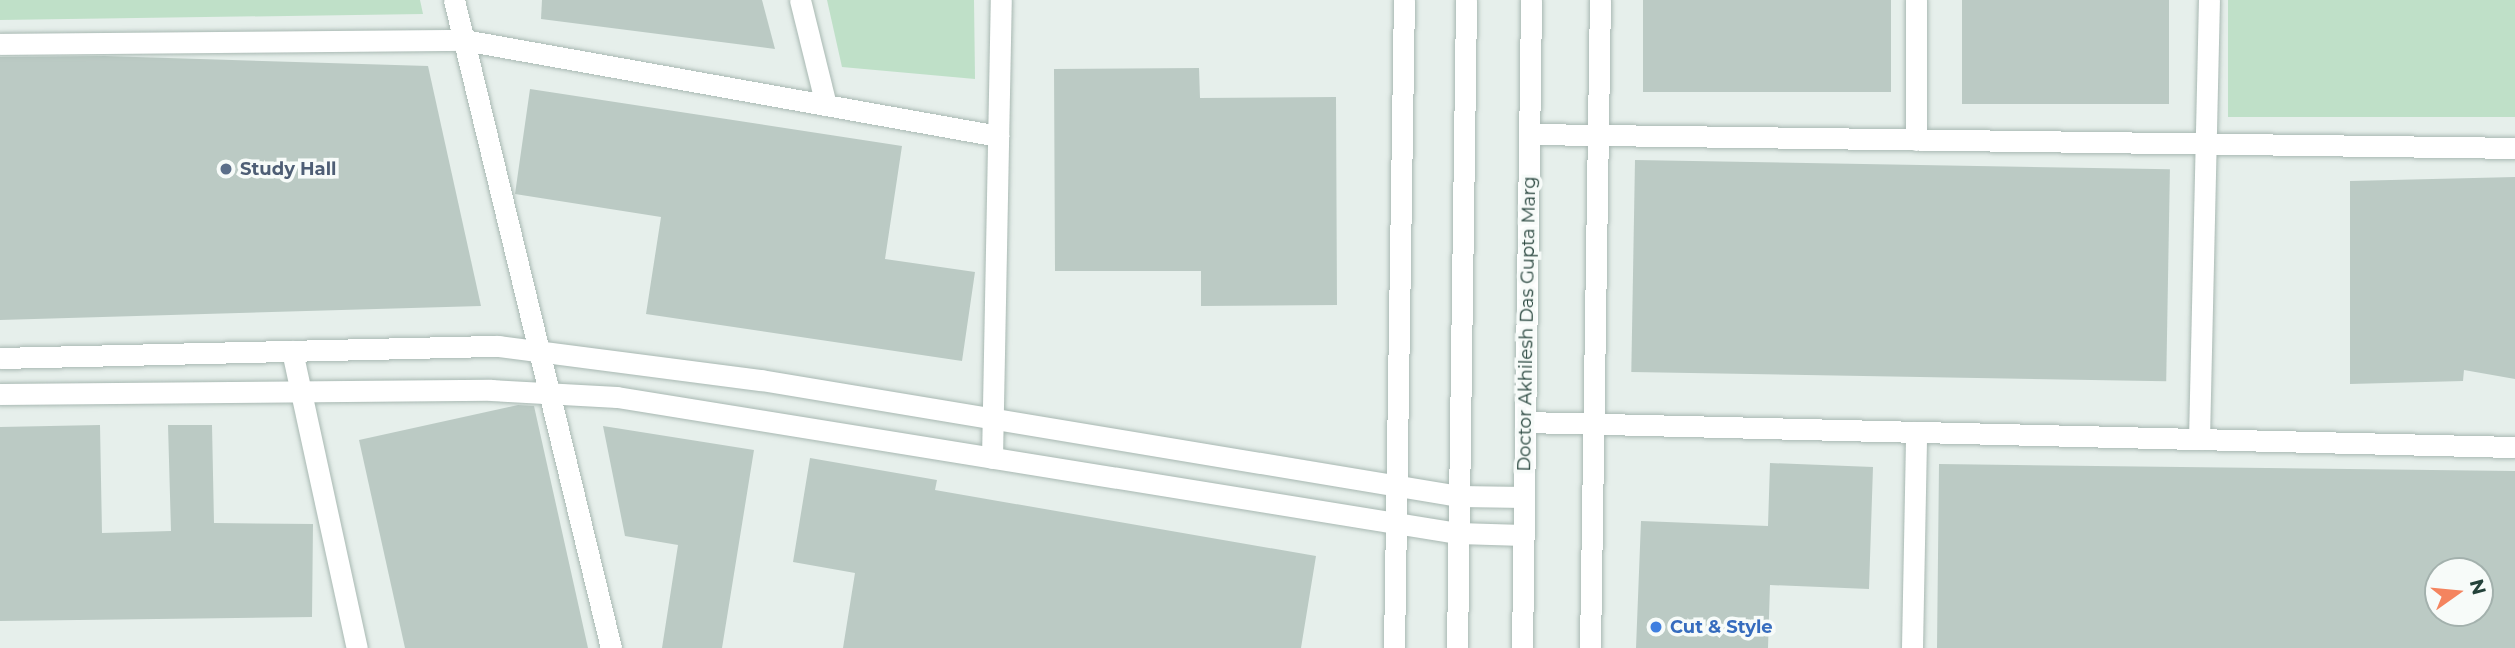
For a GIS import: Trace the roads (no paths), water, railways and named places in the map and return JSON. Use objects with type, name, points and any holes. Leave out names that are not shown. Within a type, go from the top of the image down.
[{"type":"street","points":[[454,0],[542,352],[611,648]]},
{"type":"street","points":[[800,0],[826,105]]},
{"type":"street","points":[[992,458],[1001,0]]},
{"type":"street","points":[[1394,648],[1404,0]]},
{"type":"street","points":[[1457,648],[1466,0]]},
{"type":"street","name":"Doctor Akhilesh Das Gupta Marg","points":[[1522,648],[1531,0]]},
{"type":"street","points":[[1590,648],[1600,0]]},
{"type":"street","points":[[1916,0],[1916,140]]},
{"type":"street","points":[[2199,439],[2209,0]]},
{"type":"street","points":[[0,44],[464,40],[998,136]]},
{"type":"street","points":[[1529,134],[2515,148]]},
{"type":"street","points":[[0,358],[498,346],[761,380],[1459,496],[1524,497]]},
{"type":"street","points":[[292,351],[357,648]]},
{"type":"street","points":[[0,394],[301,392],[617,397],[1458,533],[1523,535]]},
{"type":"street","points":[[1525,422],[2515,447]]},
{"type":"street","points":[[1912,648],[1916,432]]},
{"type":"place","name":"Study Hall","points":[[226,169]]},
{"type":"place","name":"Cut & Style","points":[[1656,627]]}]
